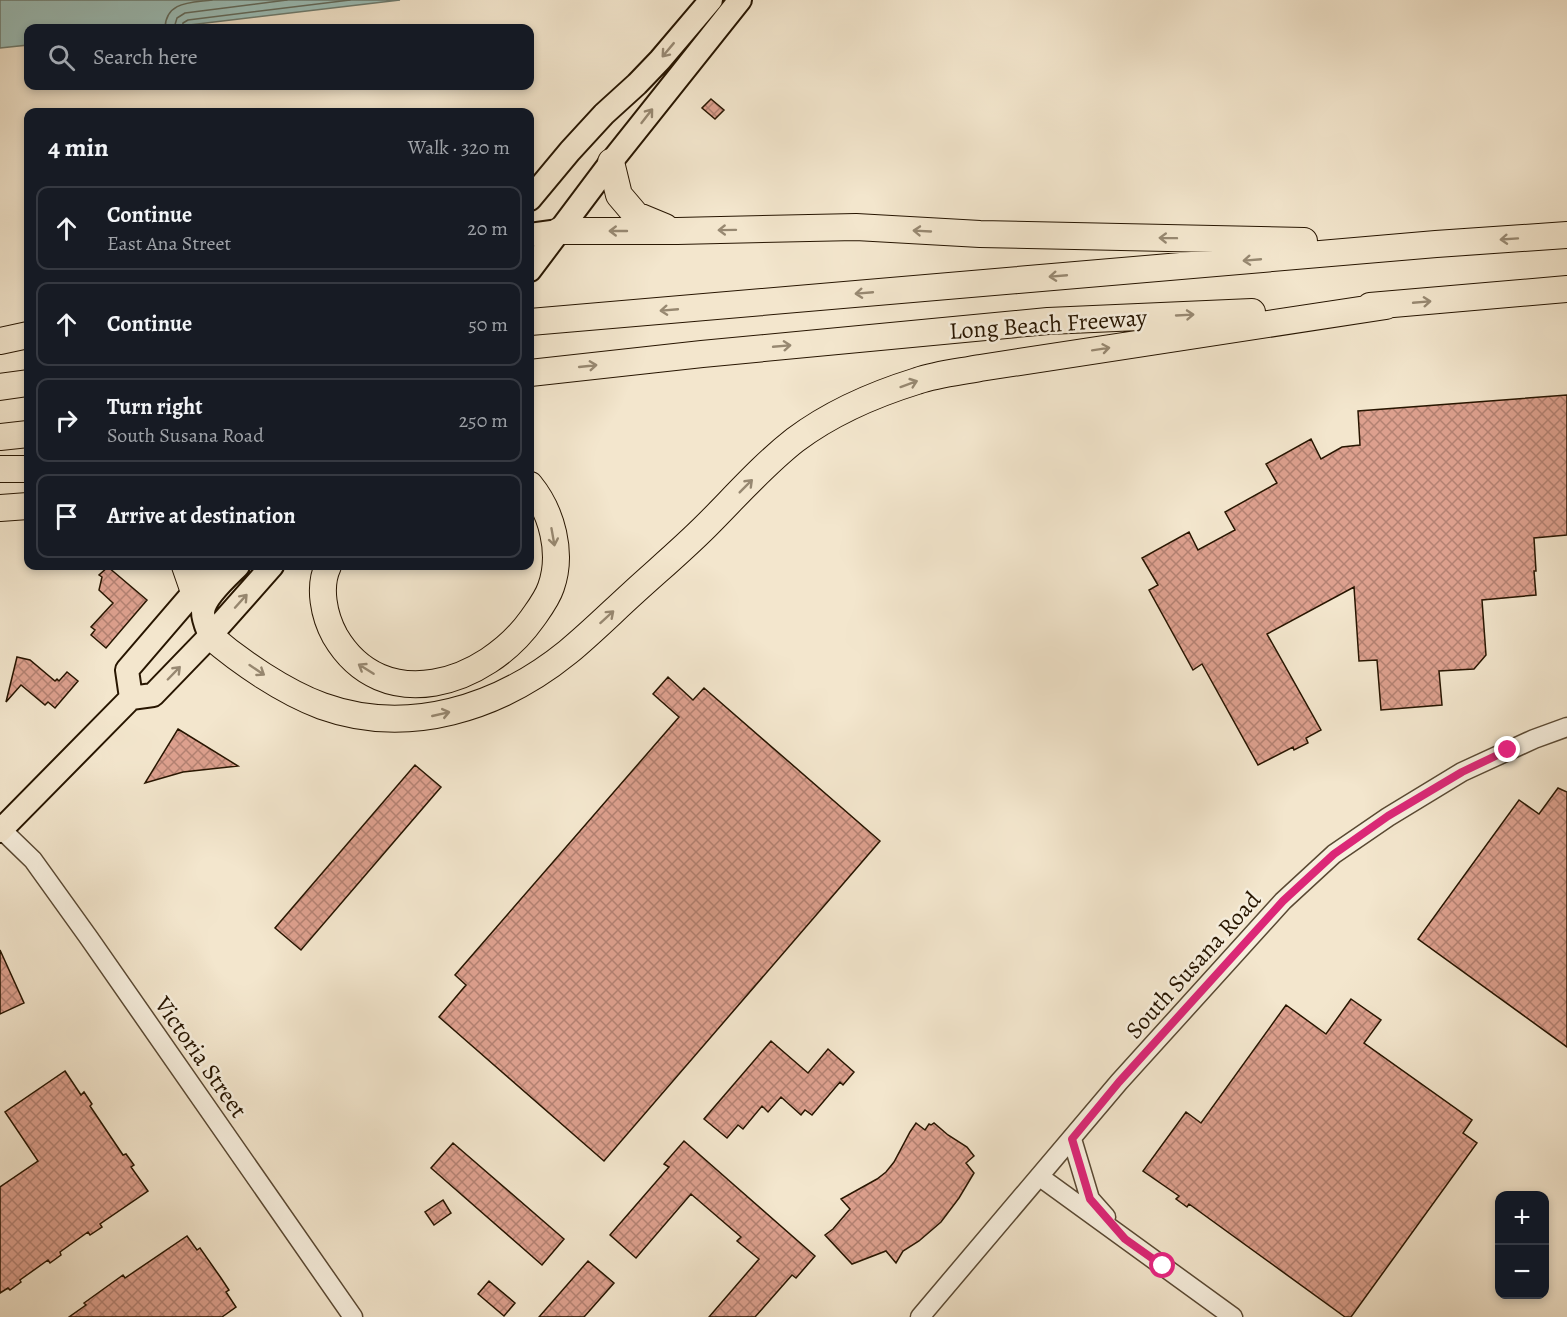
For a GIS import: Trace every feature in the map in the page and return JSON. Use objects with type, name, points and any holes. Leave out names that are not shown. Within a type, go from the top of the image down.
[{"type":"highway","points":[[611,162],[619,195],[636,215],[677,231]]},
{"type":"highway","points":[[559,231],[856,227],[980,234],[1436,244]]},
{"type":"highway","name":"Long Beach Freeway","points":[[534,322],[1436,244],[1567,235]]},
{"type":"highway","name":"Long Beach Freeway","points":[[534,373],[1048,321],[1386,306],[1567,289]]},
{"type":"highway","points":[[210,636],[263,675],[321,705],[375,718],[406,719],[438,716],[502,693],[537,674],[568,652],[705,527],[794,441],[826,419],[874,397],[919,380],[980,368],[1386,306]]},
{"type":"highway","points":[[0,341],[24,336]]},
{"type":"highway","points":[[0,387],[24,384]]},
{"type":"highway","points":[[0,437],[24,434]]},
{"type":"highway","points":[[0,469],[24,469]]},
{"type":"highway","points":[[325,570],[323,575],[325,610],[342,647],[354,661],[369,672],[404,684],[423,684],[460,675],[497,656],[513,642],[541,607],[550,588],[555,569],[556,550],[546,511],[534,490]]},
{"type":"highway","points":[[0,508],[24,506]]},
{"type":"highway","points":[[186,570],[194,592]]},
{"type":"main road","points":[[534,194],[604,114],[638,84],[713,8],[740,0]]},
{"type":"main road","points":[[534,265],[611,162],[713,8]]},
{"type":"main road","points":[[534,234],[559,231]]},
{"type":"main road","points":[[132,699],[127,670],[215,570]]},
{"type":"main road","points":[[210,636],[203,611],[206,603],[235,570]]},
{"type":"main road","points":[[1,835],[132,699],[153,695],[210,636],[268,570]]},
{"type":"street","name":"South Susana Road","points":[[920,1317],[1119,1082],[1283,901],[1334,854],[1388,816],[1462,772],[1534,739],[1567,727]]},
{"type":"street","name":"Victoria Street","points":[[1,835],[33,860],[353,1317]]},
{"type":"street","points":[[1072,1139],[1090,1199],[1125,1239]]},
{"type":"street","points":[[1040,1177],[1233,1317]]},
{"type":"water","points":[[0,0],[400,0],[198,24],[24,24],[24,45],[0,48]]},
{"type":"building","points":[[711,99],[724,110],[715,119],[702,108]]},
{"type":"building","points":[[1567,395],[1567,535],[1534,538],[1536,595],[1482,600],[1486,655],[1474,669],[1439,671],[1442,705],[1381,710],[1377,660],[1359,661],[1354,587],[1267,634],[1321,730],[1306,738],[1308,743],[1294,750],[1293,747],[1258,765],[1202,664],[1193,670],[1149,590],[1158,585],[1142,558],[1189,532],[1198,550],[1235,530],[1225,512],[1277,483],[1266,464],[1311,439],[1321,459],[1342,447],[1360,445],[1358,411]]},
{"type":"building","points":[[105,570],[112,570],[147,600],[106,648],[91,635],[95,630],[91,627],[113,603],[99,590],[102,577],[99,575]]},
{"type":"building","points":[[17,657],[30,660],[55,681],[57,679],[59,681],[67,672],[78,681],[55,708],[48,702],[45,705],[21,685],[6,702]]},
{"type":"building","points":[[668,677],[693,700],[704,688],[880,841],[604,1161],[439,1017],[466,985],[455,975],[679,717],[653,694]]},
{"type":"building","points":[[178,729],[238,766],[183,772],[145,783]]},
{"type":"building","points":[[415,765],[441,787],[301,950],[275,928]]},
{"type":"building","points":[[1558,788],[1567,792],[1567,1047],[1418,939],[1519,800],[1539,814]]},
{"type":"building","points":[[0,950],[24,1003],[0,1014]]},
{"type":"building","points":[[1351,999],[1381,1020],[1364,1043],[1472,1120],[1463,1133],[1477,1143],[1351,1317],[1345,1317],[1189,1204],[1187,1207],[1176,1199],[1179,1196],[1143,1171],[1186,1112],[1201,1123],[1286,1005],[1326,1034]]},
{"type":"building","points":[[771,1041],[808,1073],[828,1049],[854,1072],[843,1085],[840,1082],[812,1115],[805,1110],[801,1115],[781,1097],[768,1112],[762,1106],[743,1129],[738,1125],[727,1138],[704,1119]]},
{"type":"building","points":[[65,1071],[81,1095],[84,1092],[92,1104],[90,1106],[123,1155],[126,1154],[134,1165],[131,1167],[148,1191],[100,1224],[102,1227],[90,1235],[88,1232],[60,1252],[61,1255],[50,1263],[48,1260],[10,1290],[8,1288],[0,1293],[0,1187],[38,1161],[5,1112]]},
{"type":"building","points":[[916,1123],[925,1130],[929,1124],[934,1123],[967,1147],[974,1156],[966,1163],[974,1173],[941,1222],[903,1251],[896,1263],[886,1251],[852,1264],[825,1235],[850,1209],[841,1199],[886,1172]]},
{"type":"building","points":[[684,1141],[815,1256],[796,1278],[792,1275],[755,1317],[709,1317],[759,1259],[737,1241],[741,1237],[691,1194],[636,1258],[610,1235],[669,1167],[664,1164]]},
{"type":"building","points":[[453,1143],[564,1239],[542,1265],[431,1168]]},
{"type":"building","points":[[443,1200],[451,1213],[434,1225],[425,1212]]},
{"type":"building","points":[[187,1236],[197,1250],[200,1248],[229,1290],[226,1292],[236,1307],[222,1317],[69,1317],[86,1305],[84,1303],[123,1275],[125,1278]]},
{"type":"building","points":[[588,1261],[614,1283],[584,1317],[539,1317]]},
{"type":"building","points":[[489,1281],[515,1303],[504,1316],[478,1294]]},
{"type":"route","points":[[1163,1266],[1125,1239],[1090,1199],[1072,1139],[1119,1082],[1283,901],[1334,854],[1388,816],[1462,772],[1508,750]]}]
